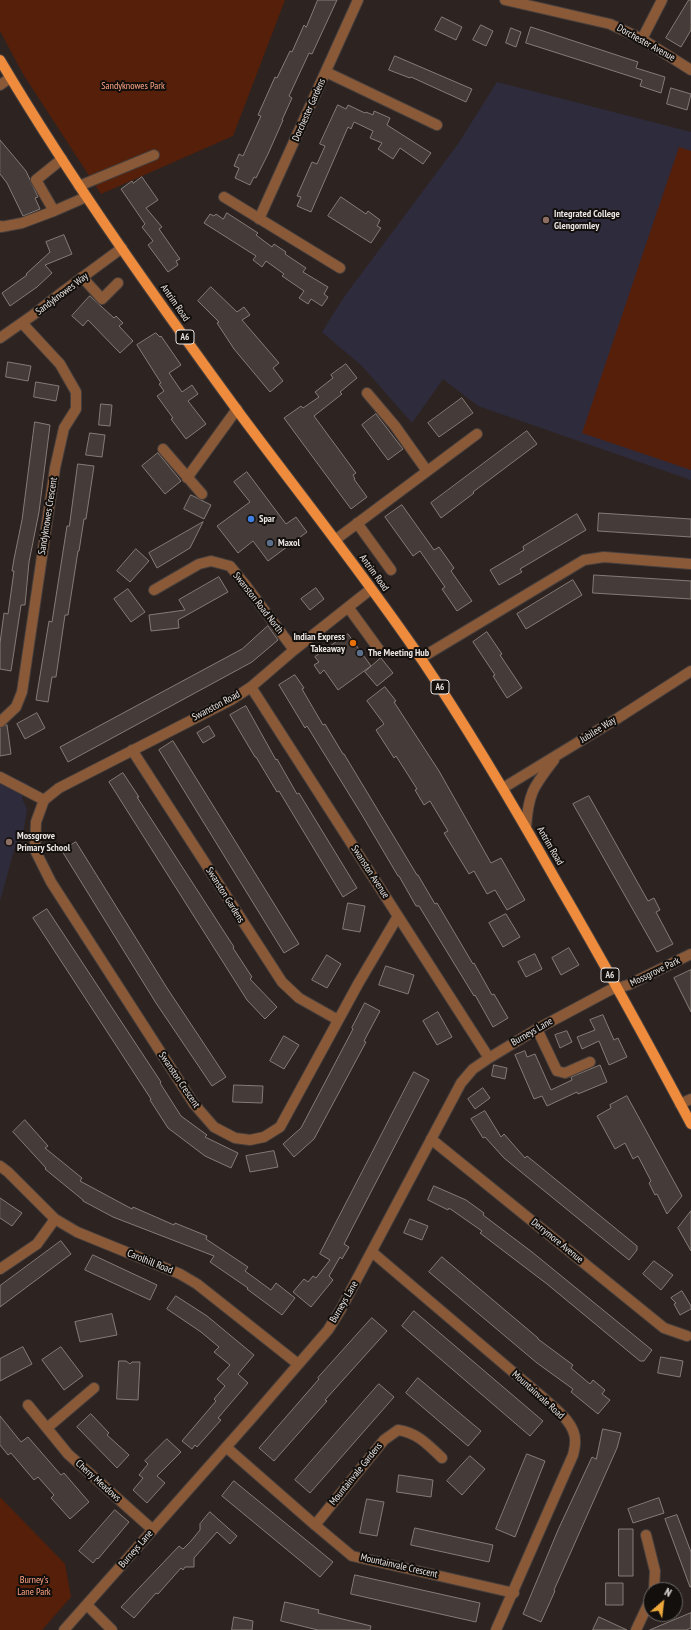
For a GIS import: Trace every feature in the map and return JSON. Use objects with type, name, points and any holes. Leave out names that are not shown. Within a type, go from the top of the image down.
[{"type":"main road","name":"Antrim Road","points":[[0,60],[86,197],[237,409],[421,658],[462,721],[503,788],[618,987],[691,1124]]},
{"type":"street","name":"Dorchester Gardens","points":[[259,218],[358,0]]},
{"type":"street","name":"Dorchester Avenue","points":[[505,0],[610,24],[642,39],[691,70]]},
{"type":"street","points":[[642,39],[662,0]]},
{"type":"street","points":[[326,72],[437,125]]},
{"type":"street","points":[[0,85],[10,78]]},
{"type":"street","points":[[79,186],[154,155]]},
{"type":"street","points":[[54,211],[36,180],[62,159]]},
{"type":"street","points":[[0,226],[22,223],[86,197]]},
{"type":"street","points":[[224,197],[340,268]]},
{"type":"street","name":"Sandyknowes Way","points":[[0,338],[122,248]]},
{"type":"street","points":[[82,277],[102,299],[118,283]]},
{"type":"street","name":"Sandyknowes Crescent","points":[[0,722],[16,707],[22,692],[55,468],[64,428],[76,409],[76,392],[60,364],[22,323]]},
{"type":"street","points":[[368,393],[395,426],[427,471]]},
{"type":"street","points":[[187,478],[237,409]]},
{"type":"street","points":[[335,540],[477,434]]},
{"type":"street","points":[[163,449],[202,494]]},
{"type":"street","points":[[357,523],[391,570]]},
{"type":"street","points":[[421,658],[584,560],[604,557],[691,564]]},
{"type":"street","name":"Swanston Road North","points":[[154,590],[199,564],[211,561],[230,566],[294,650]]},
{"type":"street","name":"Swanston Road","points":[[44,800],[59,788],[231,700],[251,687],[294,650],[371,589]]},
{"type":"street","points":[[348,607],[380,651]]},
{"type":"street","name":"Jubilee Way","points":[[503,788],[691,671]]},
{"type":"street","name":"Swanston Avenue","points":[[251,687],[489,1058]]},
{"type":"street","name":"Swanston Gardens","points":[[132,750],[282,982],[300,998],[338,1020]]},
{"type":"street","points":[[526,828],[528,801],[536,783],[559,754]]},
{"type":"street","points":[[0,777],[44,800]]},
{"type":"street","name":"Swanston Crescent","points":[[44,800],[36,822],[35,850],[51,882],[194,1104],[214,1126],[235,1138],[250,1140],[264,1137],[280,1127],[338,1020],[398,916]]},
{"type":"street","name":"Mossgrove Park","points":[[618,987],[628,985],[691,954]]},
{"type":"street","name":"Burneys Lane","points":[[64,1630],[328,1330],[372,1252],[462,1083],[473,1070],[489,1058],[537,1029],[618,987]]},
{"type":"street","points":[[537,1029],[557,1071],[565,1073],[590,1062]]},
{"type":"street","points":[[680,1104],[691,1099]]},
{"type":"street","name":"Derrymore Avenue","points":[[431,1139],[664,1328],[687,1336]]},
{"type":"street","name":"Carolhill Road","points":[[0,1166],[8,1172],[55,1219],[77,1232],[180,1274],[196,1284],[298,1364]]},
{"type":"street","points":[[0,1269],[37,1244],[55,1219]]},
{"type":"street","name":"Mountainvale Road","points":[[372,1252],[546,1400],[562,1415],[572,1428],[576,1441],[573,1456],[514,1593],[496,1630]]},
{"type":"street","points":[[47,1428],[94,1388]]},
{"type":"street","name":"Cherry Meadows","points":[[28,1405],[68,1454],[153,1530]]},
{"type":"street","name":"Mountainvale Gardens","points":[[314,1525],[384,1440],[398,1430],[409,1432],[424,1441],[442,1458]]},
{"type":"street","name":"Mountainvale Crescent","points":[[226,1447],[314,1525],[352,1556],[514,1593]]},
{"type":"street","points":[[646,1535],[655,1571],[654,1582]]},
{"type":"street","points":[[87,1605],[112,1630]]},
{"type":"street","points":[[636,1630],[643,1615]]},
{"type":"shaded area","name":"Integrated College Glengormley","points":[[497,82],[691,132],[691,480],[478,406],[443,379],[412,423],[362,366],[322,332],[344,297],[458,144]]},
{"type":"shaded area","name":"Mossgrove Primary School","points":[[0,771],[30,785],[22,798],[27,809],[23,834],[14,850],[0,901]]},
{"type":"green space","name":"Sandyknowes Park","points":[[0,0],[285,0],[233,136],[101,194],[23,74],[0,31]]},
{"type":"green space","points":[[679,147],[691,151],[691,470],[582,433]]},
{"type":"green space","name":"Burney's Lane Park","points":[[0,1497],[65,1564],[71,1597],[42,1630],[0,1630]]},
{"type":"building","points":[[318,0],[337,0],[312,54],[309,53],[289,96],[292,98],[268,154],[256,178],[254,177],[250,185],[235,178],[239,168],[234,166],[239,154],[243,156],[261,116],[258,115],[275,77],[277,78],[290,51],[292,52],[304,25],[306,27]]},
{"type":"building","points":[[689,0],[691,0],[691,30],[681,47],[666,38]]},
{"type":"building","points":[[442,17],[462,27],[456,40],[435,30]]},
{"type":"building","points":[[481,25],[493,31],[486,46],[473,40]]},
{"type":"building","points":[[531,27],[638,62],[636,68],[665,77],[661,93],[640,86],[642,80],[526,43]]},
{"type":"building","points":[[511,28],[521,32],[516,47],[506,43]]},
{"type":"building","points":[[395,56],[472,89],[466,102],[411,77],[410,78],[389,70]]},
{"type":"building","points":[[671,88],[691,94],[687,110],[667,104]]},
{"type":"building","points":[[338,105],[346,109],[348,105],[373,115],[374,111],[390,118],[387,125],[431,153],[423,164],[400,148],[393,159],[378,149],[382,143],[370,138],[373,131],[354,122],[351,129],[348,127],[311,212],[297,206],[301,197],[297,196],[312,162],[317,164],[325,146],[320,144]]},
{"type":"building","points":[[0,140],[26,171],[38,197],[35,198],[40,209],[23,216],[7,183],[0,174]]},
{"type":"building","points":[[142,177],[158,200],[146,208],[162,227],[159,229],[180,259],[176,261],[178,265],[168,272],[148,245],[153,241],[142,227],[145,224],[121,189],[132,181],[133,183]]},
{"type":"building","points":[[341,197],[366,214],[368,211],[380,220],[377,226],[381,228],[371,243],[328,216]]},
{"type":"building","points":[[227,213],[258,233],[256,235],[272,247],[274,244],[286,252],[285,254],[306,268],[303,272],[328,287],[324,294],[328,297],[322,306],[311,299],[308,304],[299,298],[304,291],[282,276],[284,274],[266,261],[262,267],[253,260],[256,256],[204,223],[210,214],[214,216],[216,214],[223,219]]},
{"type":"building","points":[[64,235],[72,254],[45,265],[52,273],[37,287],[10,306],[2,293],[27,275],[26,274],[50,252],[46,242]]},
{"type":"building","points":[[211,287],[237,312],[244,307],[250,315],[242,320],[279,363],[273,368],[283,381],[270,392],[234,349],[217,323],[219,322],[198,301]]},
{"type":"building","points":[[90,296],[114,318],[116,316],[123,323],[119,326],[133,341],[120,353],[88,320],[83,326],[72,316]]},
{"type":"building","points":[[156,333],[160,337],[161,336],[181,365],[169,373],[182,392],[192,385],[198,394],[188,401],[206,424],[186,439],[171,419],[173,418],[157,396],[164,391],[159,384],[161,383],[137,345]]},
{"type":"building","points":[[8,362],[31,366],[28,381],[6,377]]},
{"type":"building","points":[[346,364],[357,378],[340,392],[342,394],[314,416],[356,473],[353,475],[354,479],[367,497],[351,509],[284,418],[301,406],[303,408],[319,397],[315,392],[333,378],[331,375]]},
{"type":"building","points":[[36,382],[59,386],[56,401],[34,397]]},
{"type":"building","points":[[462,398],[473,413],[439,437],[428,423]]},
{"type":"building","points":[[101,404],[112,405],[110,426],[99,425]]},
{"type":"building","points":[[376,414],[403,449],[388,460],[362,425]]},
{"type":"building","points":[[35,422],[50,425],[39,512],[29,562],[25,605],[21,605],[11,671],[0,669],[0,643],[4,613],[8,614],[14,571],[12,571],[22,520]]},
{"type":"building","points":[[527,431],[537,444],[441,518],[431,503]]},
{"type":"building","points":[[90,433],[105,435],[102,457],[86,455]]},
{"type":"building","points":[[158,453],[181,481],[165,494],[142,466]]},
{"type":"building","points":[[78,464],[94,466],[86,519],[84,519],[78,551],[68,615],[65,615],[56,677],[52,677],[48,702],[36,700],[49,621],[52,622]]},
{"type":"building","points":[[247,472],[286,524],[296,517],[307,532],[268,561],[253,541],[238,553],[217,526],[250,502],[234,482]]},
{"type":"building","points":[[191,495],[211,505],[204,519],[184,509]]},
{"type":"building","points":[[402,505],[434,550],[439,547],[454,568],[451,571],[472,601],[457,611],[442,589],[445,587],[420,551],[413,556],[385,517]]},
{"type":"building","points":[[599,513],[691,519],[691,537],[598,531]]},
{"type":"building","points":[[577,514],[586,530],[520,569],[522,572],[499,585],[490,570],[524,550],[523,547]]},
{"type":"building","points":[[203,522],[190,548],[157,568],[149,553]]},
{"type":"building","points":[[136,549],[149,561],[130,582],[117,571]]},
{"type":"building","points":[[594,575],[691,581],[691,599],[593,593]]},
{"type":"building","points":[[219,577],[228,592],[178,620],[179,628],[151,631],[149,615],[185,610],[179,600]]},
{"type":"building","points":[[573,580],[582,595],[526,629],[517,614]]},
{"type":"building","points":[[316,588],[324,599],[310,610],[301,599]]},
{"type":"building","points":[[128,589],[145,612],[131,622],[114,599]]},
{"type":"building","points":[[268,626],[278,640],[252,662],[68,762],[60,747],[242,649]]},
{"type":"building","points":[[487,632],[522,688],[507,698],[493,676],[495,675],[473,642]]},
{"type":"building","points":[[348,634],[371,666],[338,690],[324,670],[320,674],[314,665],[319,662],[315,657]]},
{"type":"building","points":[[381,658],[393,673],[377,686],[365,672]]},
{"type":"building","points":[[295,675],[304,688],[302,689],[323,725],[325,724],[344,754],[435,904],[437,903],[492,995],[494,994],[508,1018],[493,1027],[475,995],[474,996],[419,906],[416,906],[307,726],[305,728],[279,685]]},
{"type":"building","points":[[385,687],[396,701],[394,702],[439,771],[491,863],[501,858],[525,900],[507,910],[495,890],[487,894],[474,871],[469,874],[444,833],[448,831],[430,801],[424,805],[415,790],[417,789],[396,756],[394,758],[376,730],[384,724],[367,701]]},
{"type":"building","points":[[246,706],[276,760],[277,759],[297,794],[299,793],[357,888],[343,897],[279,791],[277,792],[230,715]]},
{"type":"building","points":[[37,713],[45,728],[25,739],[17,724]]},
{"type":"building","points":[[7,725],[11,754],[0,756],[0,728]]},
{"type":"building","points":[[209,726],[215,736],[203,743],[197,733]]},
{"type":"building","points":[[173,741],[299,944],[284,953],[159,750]]},
{"type":"building","points":[[123,773],[234,947],[233,948],[252,977],[250,979],[277,1007],[265,1019],[247,1000],[109,782]]},
{"type":"building","points":[[589,796],[648,901],[654,898],[660,910],[656,912],[673,944],[657,952],[573,804]]},
{"type":"building","points":[[76,842],[167,988],[226,1077],[212,1086],[156,1003],[62,851]]},
{"type":"building","points":[[348,903],[365,906],[360,932],[343,929]]},
{"type":"building","points":[[47,909],[161,1082],[160,1083],[181,1116],[207,1135],[205,1137],[238,1153],[231,1168],[205,1156],[168,1128],[150,1100],[151,1099],[33,918]]},
{"type":"building","points":[[506,914],[520,937],[503,947],[489,923]]},
{"type":"building","points":[[569,948],[579,965],[561,975],[552,958]]},
{"type":"building","points":[[535,954],[542,969],[526,977],[518,962]]},
{"type":"building","points":[[327,955],[341,964],[327,988],[312,980]]},
{"type":"building","points":[[386,966],[414,975],[408,994],[379,985]]},
{"type":"building","points":[[691,970],[691,1012],[674,978]]},
{"type":"building","points":[[365,1003],[380,1011],[364,1041],[366,1042],[314,1139],[294,1157],[283,1144],[301,1128]]},
{"type":"building","points":[[438,1012],[452,1037],[437,1045],[423,1021]]},
{"type":"building","points":[[603,1015],[614,1040],[618,1038],[627,1057],[609,1065],[599,1041],[582,1049],[577,1037],[595,1030],[590,1020]]},
{"type":"building","points":[[567,1031],[572,1042],[560,1048],[555,1035]]},
{"type":"building","points":[[284,1036],[299,1045],[284,1069],[270,1061]]},
{"type":"building","points":[[525,1051],[527,1057],[535,1054],[551,1090],[572,1080],[571,1077],[600,1065],[607,1082],[578,1094],[577,1092],[547,1106],[542,1096],[534,1099],[515,1055]]},
{"type":"building","points":[[494,1065],[507,1068],[505,1079],[492,1076]]},
{"type":"building","points":[[414,1072],[429,1080],[344,1244],[349,1247],[342,1259],[340,1257],[329,1276],[333,1280],[311,1307],[293,1292],[304,1279],[308,1282],[313,1276],[316,1278],[330,1260],[320,1254]]},
{"type":"building","points":[[234,1085],[263,1086],[262,1103],[233,1102]]},
{"type":"building","points":[[483,1088],[490,1098],[475,1109],[468,1099]]},
{"type":"building","points":[[627,1096],[682,1196],[667,1214],[657,1194],[655,1195],[649,1183],[651,1181],[638,1156],[633,1159],[625,1143],[615,1149],[597,1116],[611,1108],[610,1105]]},
{"type":"building","points":[[485,1111],[501,1137],[504,1134],[525,1158],[527,1156],[637,1246],[637,1250],[629,1260],[504,1158],[485,1137],[483,1138],[471,1119]]},
{"type":"building","points":[[25,1120],[48,1146],[45,1148],[82,1178],[80,1181],[132,1209],[133,1207],[174,1225],[175,1223],[207,1236],[206,1239],[248,1267],[245,1271],[271,1290],[276,1283],[295,1298],[282,1315],[247,1289],[248,1288],[210,1262],[214,1256],[113,1217],[83,1201],[45,1169],[46,1168],[13,1132]]},
{"type":"building","points":[[274,1151],[278,1167],[250,1172],[246,1156]]},
{"type":"building","points":[[434,1186],[466,1200],[484,1213],[483,1215],[532,1252],[652,1350],[644,1361],[640,1361],[547,1284],[480,1233],[482,1231],[449,1208],[448,1210],[428,1200]]},
{"type":"building","points":[[0,1198],[22,1213],[12,1226],[0,1218]]},
{"type":"building","points":[[691,1211],[691,1251],[678,1228]]},
{"type":"building","points":[[410,1219],[428,1226],[422,1240],[404,1233]]},
{"type":"building","points":[[61,1241],[71,1254],[0,1307],[0,1286]]},
{"type":"building","points":[[93,1255],[157,1285],[150,1300],[85,1270]]},
{"type":"building","points":[[442,1257],[538,1339],[573,1365],[571,1368],[590,1384],[593,1380],[605,1390],[602,1394],[610,1400],[598,1414],[571,1392],[573,1389],[537,1363],[429,1272]]},
{"type":"building","points":[[654,1261],[673,1275],[661,1290],[643,1274]]},
{"type":"building","points":[[682,1291],[691,1306],[691,1309],[680,1315],[674,1304],[676,1303],[671,1298]]},
{"type":"building","points":[[176,1296],[207,1316],[254,1355],[238,1374],[248,1383],[218,1418],[221,1420],[197,1447],[195,1445],[192,1449],[182,1441],[216,1401],[214,1399],[225,1386],[217,1379],[230,1365],[214,1352],[219,1347],[201,1332],[167,1309]]},
{"type":"building","points":[[414,1311],[543,1421],[530,1436],[402,1326]]},
{"type":"building","points":[[112,1314],[117,1335],[80,1342],[75,1322]]},
{"type":"building","points":[[372,1318],[387,1331],[325,1400],[327,1401],[274,1461],[259,1448],[319,1379],[318,1378]]},
{"type":"building","points":[[23,1347],[32,1364],[0,1381],[0,1359]]},
{"type":"building","points":[[61,1347],[83,1376],[64,1390],[42,1360]]},
{"type":"building","points":[[661,1357],[683,1361],[680,1377],[658,1373]]},
{"type":"building","points":[[119,1361],[126,1361],[130,1364],[132,1362],[140,1362],[138,1400],[117,1399]]},
{"type":"building","points":[[418,1378],[481,1431],[468,1446],[406,1393]]},
{"type":"building","points":[[379,1384],[394,1397],[310,1493],[295,1480]]},
{"type":"building","points":[[91,1414],[109,1433],[107,1435],[129,1455],[117,1468],[77,1427]]},
{"type":"building","points":[[0,1416],[21,1442],[28,1437],[61,1475],[64,1473],[89,1502],[70,1519],[51,1498],[54,1495],[38,1477],[34,1480],[11,1453],[8,1455],[0,1445]]},
{"type":"building","points":[[603,1429],[621,1433],[617,1448],[541,1622],[523,1614],[558,1530],[592,1457],[596,1459]]},
{"type":"building","points":[[167,1439],[181,1452],[157,1476],[165,1483],[147,1503],[133,1490],[143,1478],[139,1475],[148,1464],[145,1461]]},
{"type":"building","points":[[527,1454],[545,1461],[515,1537],[496,1529]]},
{"type":"building","points":[[470,1456],[485,1469],[462,1495],[447,1481]]},
{"type":"building","points":[[399,1475],[433,1480],[431,1497],[397,1492]]},
{"type":"building","points":[[234,1481],[333,1562],[320,1577],[222,1496]]},
{"type":"building","points":[[659,1498],[664,1513],[633,1523],[628,1509]]},
{"type":"building","points":[[367,1499],[384,1502],[377,1536],[360,1533]]},
{"type":"building","points":[[115,1510],[129,1522],[93,1563],[79,1551]]},
{"type":"building","points":[[210,1512],[237,1536],[230,1544],[217,1532],[194,1558],[194,1567],[185,1567],[183,1570],[181,1568],[134,1618],[121,1607],[179,1546],[183,1549],[191,1541],[200,1530],[200,1524]]},
{"type":"building","points":[[677,1515],[691,1552],[691,1587],[665,1519]]},
{"type":"building","points":[[415,1528],[493,1545],[489,1562],[411,1545]]},
{"type":"building","points":[[619,1529],[633,1529],[633,1576],[619,1576]]},
{"type":"building","points":[[355,1575],[480,1603],[476,1622],[351,1594]]},
{"type":"building","points":[[606,1583],[623,1583],[623,1605],[606,1605]]},
{"type":"building","points":[[285,1602],[319,1610],[318,1613],[371,1626],[370,1630],[318,1630],[281,1621]]},
{"type":"building","points":[[691,1613],[691,1628],[686,1630],[650,1630],[669,1622],[683,1622],[683,1616]]},
{"type":"building","points":[[234,1617],[253,1621],[252,1630],[232,1630]]},
{"type":"building","points":[[599,1617],[627,1630],[593,1630]]},
{"type":"place","name":"Integrated College Glengormley","points":[[546,220]]},
{"type":"place","name":"Spar","points":[[251,519]]},
{"type":"place","name":"Maxol","points":[[270,543]]},
{"type":"place","name":"Indian Express Takeaway","points":[[353,643]]},
{"type":"place","name":"The Meeting Hub","points":[[360,653]]},
{"type":"place","name":"Mossgrove Primary School","points":[[9,842]]}]
